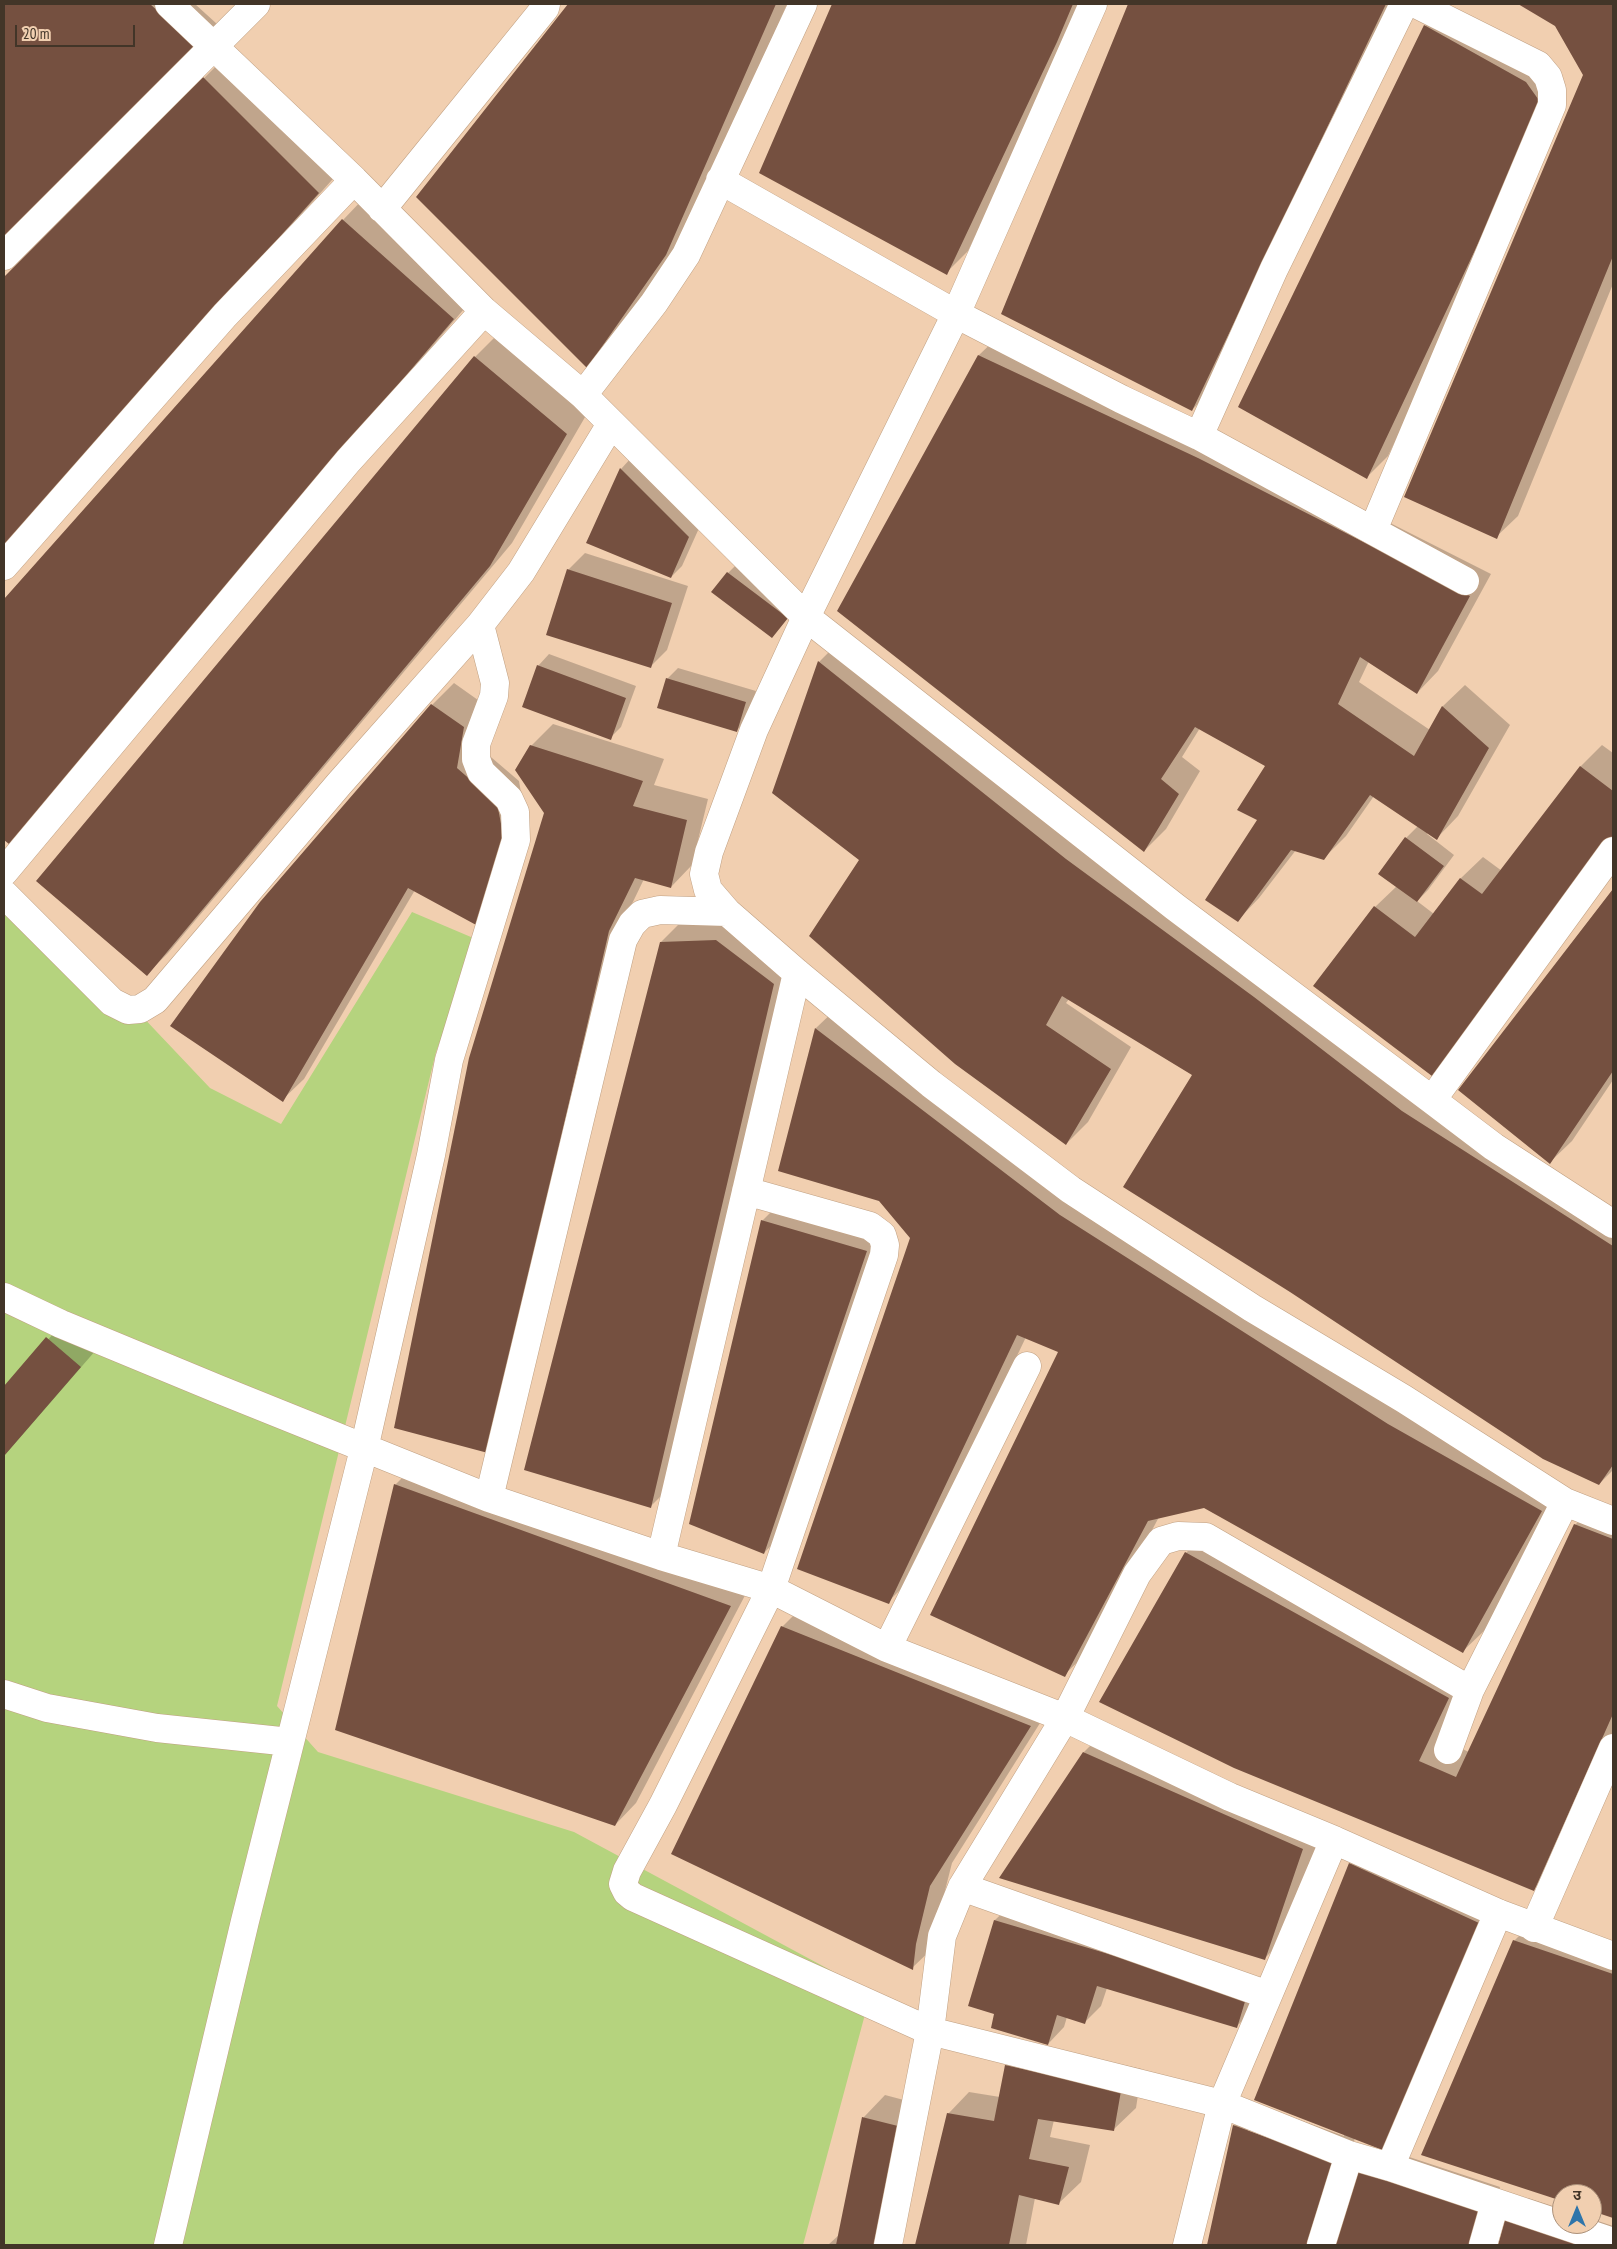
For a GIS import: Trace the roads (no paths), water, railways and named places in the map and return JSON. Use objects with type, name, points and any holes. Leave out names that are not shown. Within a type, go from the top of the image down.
[{"type":"street","points":[[170,4],[354,180],[484,310],[583,395],[806,618],[1175,907],[1432,1100],[1494,1146],[1613,1224]]},
{"type":"street","points":[[4,256],[256,4]]},
{"type":"street","points":[[382,209],[546,4]]},
{"type":"street","points":[[583,395],[654,302],[686,255],[803,4]]},
{"type":"street","points":[[1094,4],[956,314],[806,618],[754,730],[709,852],[704,874],[708,890],[727,912],[797,973],[931,1084],[1071,1190],[1252,1308],[1404,1399],[1565,1502],[1610,1513]]},
{"type":"street","points":[[1199,436],[1274,269],[1404,4]]},
{"type":"street","points":[[1372,530],[1552,105],[1552,90],[1548,77],[1538,65],[1416,4]]},
{"type":"street","points":[[4,566],[225,315],[354,180]]},
{"type":"street","points":[[720,180],[956,314],[1121,399],[1199,436],[1465,581]]},
{"type":"street","points":[[4,872],[348,461],[484,310]]},
{"type":"street","points":[[4,894],[112,1002],[128,1010],[140,1009],[155,1000],[333,792],[480,625],[521,572],[611,424]]},
{"type":"street","points":[[168,2245],[290,1742],[364,1449],[430,1155],[449,1060],[516,840],[515,812],[509,799],[481,772],[476,759],[476,744],[494,696],[495,684],[480,625]]},
{"type":"street","points":[[1432,1100],[1613,851]]},
{"type":"street","points":[[489,1498],[623,940],[632,924],[642,914],[660,910],[727,912]]},
{"type":"street","points":[[661,1556],[797,973]]},
{"type":"street","points":[[746,1191],[870,1226],[882,1235],[884,1255],[771,1589],[663,1805],[627,1871],[623,1884],[627,1892],[633,1897],[930,2031],[1222,2104],[1349,2155],[1613,2242]]},
{"type":"street","points":[[4,1297],[61,1324],[364,1449],[489,1498],[661,1556],[771,1589],[887,1648],[1065,1718],[1230,1797],[1334,1840],[1498,1913],[1613,1956]]},
{"type":"street","points":[[887,1648],[1026,1366]]},
{"type":"street","points":[[1448,1750],[1470,1690],[1565,1502]]},
{"type":"street","points":[[888,2245],[930,2031],[942,1936],[962,1887],[1065,1718],[1137,1574],[1161,1541],[1178,1536],[1206,1538],[1470,1690]]},
{"type":"street","points":[[4,1694],[48,1708],[157,1728],[290,1742]]},
{"type":"street","points":[[1534,1928],[1613,1748]]},
{"type":"street","points":[[1187,2245],[1222,2104],[1334,1840]]},
{"type":"street","points":[[962,1887],[1268,1995]]},
{"type":"street","points":[[1390,2167],[1498,1913]]},
{"type":"street","points":[[1321,2245],[1349,2155]]},
{"type":"street","points":[[1483,2245],[1496,2203]]}]
